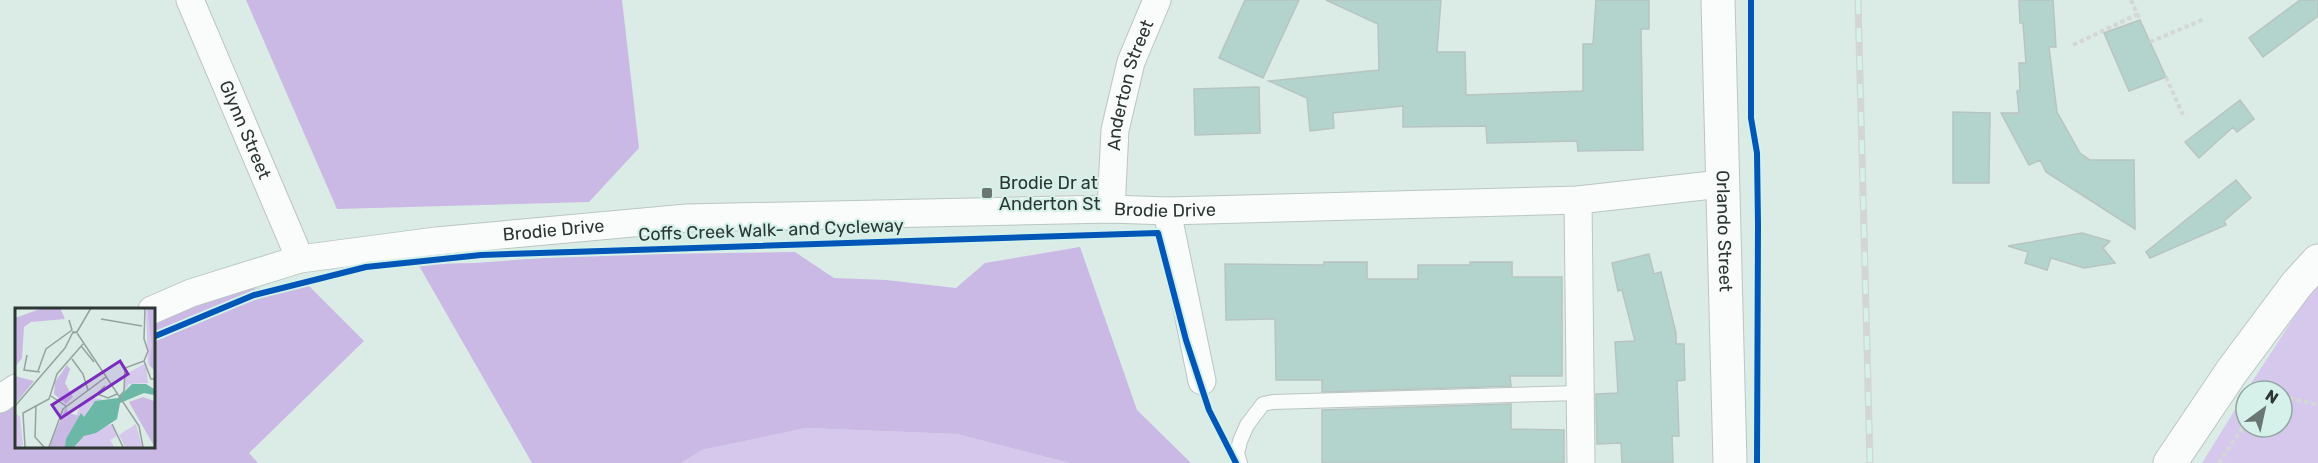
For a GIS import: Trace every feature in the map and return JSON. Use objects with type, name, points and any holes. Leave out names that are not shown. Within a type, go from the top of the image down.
[{"type":"street","name":"Glynn Street","points":[[190,0],[300,259]]},
{"type":"street","name":"Anderton Street","points":[[1111,209],[1115,130],[1131,62],[1157,0]]},
{"type":"street","name":"Orlando Street","points":[[1718,0],[1730,463]]},
{"type":"street","name":"Brodie Drive","points":[[154,309],[191,293],[300,259],[436,241],[687,218],[1111,209],[1167,211],[1578,200],[1721,184]]},
{"type":"street","points":[[1578,200],[1581,463]]},
{"type":"street","points":[[1167,211],[1202,381]]},
{"type":"street","points":[[2170,463],[2232,371],[2297,284],[2318,261]]},
{"type":"street","points":[[0,399],[15,389]]},
{"type":"lane","points":[[1240,463],[1237,454],[1247,426],[1263,405],[1273,402],[1579,393]]},
{"type":"path","points":[[2132,0],[2140,20]]},
{"type":"path","points":[[2073,45],[2138,14]]},
{"type":"path","points":[[2151,42],[2204,19]]},
{"type":"path","points":[[2166,77],[2183,115]]},
{"type":"path","points":[[2294,399],[2318,405]]},
{"type":"path","points":[[2219,463],[2235,439]]},
{"type":"shaded area","points":[[246,0],[622,0],[639,148],[589,202],[337,209]]},
{"type":"shaded area","points":[[1080,247],[1137,410],[1191,463],[1070,463],[957,434],[806,428],[702,450],[681,463],[532,463],[418,264],[475,263],[585,255],[795,252],[834,278],[886,280],[956,288],[985,263]]},
{"type":"shaded area","points":[[308,285],[364,341],[249,453],[258,463],[0,463],[0,399],[15,389],[15,448],[154,448],[154,310],[191,293]]},
{"type":"shaded area","points":[[2318,285],[2318,463],[2202,463],[2234,411],[2234,439],[2294,439],[2294,379],[2254,379],[2314,287]]},
{"type":"shaded area","points":[[806,428],[957,434],[1070,463],[681,463],[702,450]]},
{"type":"building","points":[[1245,0],[1299,0],[1263,78],[1219,58]]},
{"type":"building","points":[[1326,0],[1441,0],[1437,52],[1465,52],[1466,95],[1583,91],[1583,44],[1593,44],[1596,0],[1649,0],[1649,29],[1641,29],[1643,150],[1578,151],[1577,141],[1487,143],[1486,126],[1403,127],[1403,106],[1333,113],[1334,128],[1310,131],[1307,98],[1269,81],[1379,70],[1378,24]]},
{"type":"building","points":[[2019,0],[2053,0],[2056,47],[2049,47],[2057,112],[2080,153],[2090,160],[2134,160],[2135,229],[2046,172],[2040,160],[2029,165],[2001,113],[2019,113],[2017,91],[2020,90],[2019,63],[2026,63]]},
{"type":"building","points":[[2300,0],[2318,0],[2318,16],[2263,57],[2249,38]]},
{"type":"building","points":[[2140,20],[2166,77],[2129,91],[2104,33]]},
{"type":"building","points":[[1259,87],[1260,133],[1195,135],[1194,89]]},
{"type":"building","points":[[2240,100],[2254,119],[2237,132],[2233,127],[2199,158],[2185,142]]},
{"type":"building","points":[[1953,112],[1990,113],[1989,183],[1953,183]]},
{"type":"building","points":[[2236,180],[2251,198],[2224,221],[2226,225],[2150,258],[2146,252]]},
{"type":"building","points":[[2082,233],[2110,241],[2103,248],[2115,263],[2084,268],[2051,258],[2047,270],[2025,263],[2028,252],[2008,246]]},
{"type":"building","points":[[1649,254],[1654,274],[1661,272],[1676,333],[1676,344],[1684,344],[1685,380],[1677,381],[1679,436],[1672,436],[1673,463],[1622,463],[1621,443],[1597,444],[1596,394],[1618,393],[1615,342],[1635,341],[1622,290],[1618,291],[1612,263]]},
{"type":"building","points":[[1324,262],[1367,262],[1367,279],[1418,279],[1418,265],[1470,265],[1470,262],[1512,262],[1512,277],[1562,277],[1562,376],[1510,376],[1511,386],[1322,392],[1322,380],[1276,380],[1275,319],[1226,320],[1225,264],[1324,265]]},
{"type":"building","points":[[1511,404],[1511,429],[1564,430],[1564,463],[1322,463],[1322,410]]},
{"type":"railway","points":[[1858,0],[1870,463]]},
{"type":"cycle path","points":[[1751,0],[1751,118],[1757,153],[1758,225],[1757,463]]},
{"type":"cycle path","name":"Coffs Creek Walk- and Cycleway","points":[[154,337],[254,295],[366,267],[481,255],[1158,233],[1186,340],[1209,410],[1236,463]]},
{"type":"place","name":"Brodie Dr at Anderton St","points":[[987,193]]}]
